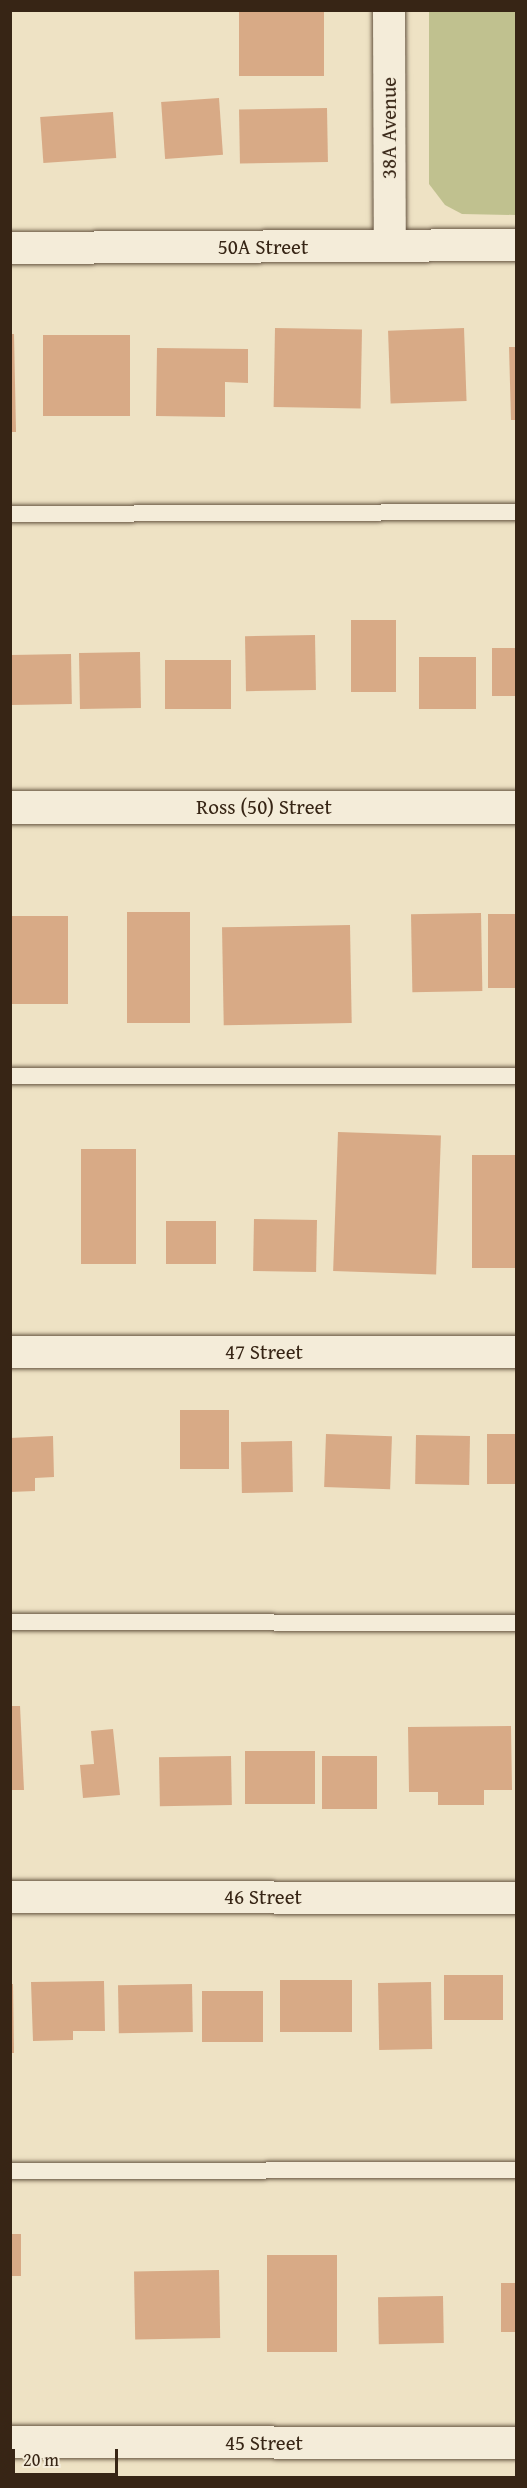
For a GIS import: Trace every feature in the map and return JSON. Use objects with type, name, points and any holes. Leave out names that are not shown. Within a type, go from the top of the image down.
[{"type":"main road","name":"Ross (50) Street","points":[[10,807],[516,807]]},
{"type":"street","name":"38A Avenue","points":[[389,10],[390,246]]},
{"type":"street","name":"50A Street","points":[[10,248],[516,245]]},
{"type":"street","name":"47 Street","points":[[10,1352],[516,1352]]},
{"type":"street","name":"46 Street","points":[[10,1897],[516,1898]]},
{"type":"street","name":"45 Street","points":[[10,2442],[516,2443]]},
{"type":"lane","points":[[10,514],[516,512]]},
{"type":"lane","points":[[10,1076],[516,1076]]},
{"type":"lane","points":[[10,1622],[516,1623]]},
{"type":"lane","points":[[10,2171],[516,2170]]},
{"type":"green space","points":[[429,11],[516,11],[516,215],[462,214],[445,205],[429,184]]},
{"type":"building","points":[[239,10],[324,10],[324,76],[239,76]]},
{"type":"building","points":[[219,98],[223,155],[165,159],[161,102]]},
{"type":"building","points":[[327,108],[328,162],[240,164],[239,110]]},
{"type":"building","points":[[113,112],[116,158],[43,163],[40,117]]},
{"type":"building","points":[[275,328],[362,330],[361,409],[274,407]]},
{"type":"building","points":[[464,328],[467,401],[391,404],[388,331]]},
{"type":"building","points":[[10,334],[14,334],[16,432],[10,432]]},
{"type":"building","points":[[43,335],[130,335],[130,416],[43,416]]},
{"type":"building","points":[[509,347],[516,347],[516,420],[511,420]]},
{"type":"building","points":[[157,348],[248,349],[248,383],[225,382],[225,417],[156,416]]},
{"type":"building","points":[[351,620],[396,620],[396,692],[351,692]]},
{"type":"building","points":[[315,635],[316,690],[246,691],[245,636]]},
{"type":"building","points":[[492,648],[516,648],[516,696],[492,696]]},
{"type":"building","points":[[140,652],[141,708],[80,709],[79,653]]},
{"type":"building","points":[[71,654],[72,704],[11,705],[10,655]]},
{"type":"building","points":[[419,657],[476,657],[476,709],[419,709]]},
{"type":"building","points":[[165,660],[231,660],[231,709],[165,709]]},
{"type":"building","points":[[127,912],[190,912],[190,1023],[127,1023]]},
{"type":"building","points":[[481,913],[482,991],[412,992],[411,914]]},
{"type":"building","points":[[488,914],[516,914],[516,988],[488,988]]},
{"type":"building","points":[[10,916],[68,916],[68,1004],[10,1004]]},
{"type":"building","points":[[350,925],[352,1023],[224,1025],[222,927]]},
{"type":"building","points":[[338,1132],[441,1136],[436,1275],[333,1271]]},
{"type":"building","points":[[81,1149],[136,1149],[136,1264],[81,1264]]},
{"type":"building","points":[[472,1155],[516,1155],[516,1268],[472,1268]]},
{"type":"building","points":[[254,1219],[317,1220],[316,1272],[253,1271]]},
{"type":"building","points":[[166,1221],[216,1221],[216,1264],[166,1264]]},
{"type":"building","points":[[180,1410],[229,1410],[229,1469],[180,1469]]},
{"type":"building","points":[[326,1434],[392,1436],[390,1489],[324,1487]]},
{"type":"building","points":[[487,1434],[516,1434],[516,1484],[487,1484]]},
{"type":"building","points":[[416,1435],[470,1436],[469,1485],[415,1484]]},
{"type":"building","points":[[53,1436],[54,1477],[35,1478],[35,1491],[10,1492],[10,1438]]},
{"type":"building","points":[[292,1441],[293,1492],[242,1493],[241,1442]]},
{"type":"building","points":[[10,1706],[20,1706],[24,1790],[10,1790]]},
{"type":"building","points":[[511,1726],[512,1790],[484,1790],[484,1805],[438,1805],[438,1792],[409,1792],[408,1727]]},
{"type":"building","points":[[113,1729],[120,1795],[83,1798],[80,1765],[94,1764],[91,1731]]},
{"type":"building","points":[[245,1751],[315,1751],[315,1804],[245,1804]]},
{"type":"building","points":[[231,1756],[232,1805],[160,1806],[159,1757]]},
{"type":"building","points":[[322,1756],[377,1756],[377,1809],[322,1809]]},
{"type":"building","points":[[444,1975],[503,1975],[503,2020],[444,2020]]},
{"type":"building","points":[[280,1980],[352,1980],[352,2032],[280,2032]]},
{"type":"building","points":[[104,1981],[105,2031],[73,2031],[73,2040],[33,2041],[31,1982]]},
{"type":"building","points":[[431,1982],[432,2049],[379,2050],[378,1983]]},
{"type":"building","points":[[10,1984],[13,1984],[14,2053],[10,2053]]},
{"type":"building","points":[[192,1984],[193,2032],[119,2033],[118,1985]]},
{"type":"building","points":[[202,1991],[263,1991],[263,2042],[202,2042]]},
{"type":"building","points":[[10,2234],[21,2234],[21,2276],[10,2276]]},
{"type":"building","points":[[267,2255],[337,2255],[337,2352],[267,2352]]},
{"type":"building","points":[[219,2270],[220,2338],[135,2339],[134,2271]]},
{"type":"building","points":[[501,2283],[516,2283],[516,2332],[501,2332]]},
{"type":"building","points":[[443,2296],[444,2343],[379,2344],[378,2297]]}]
